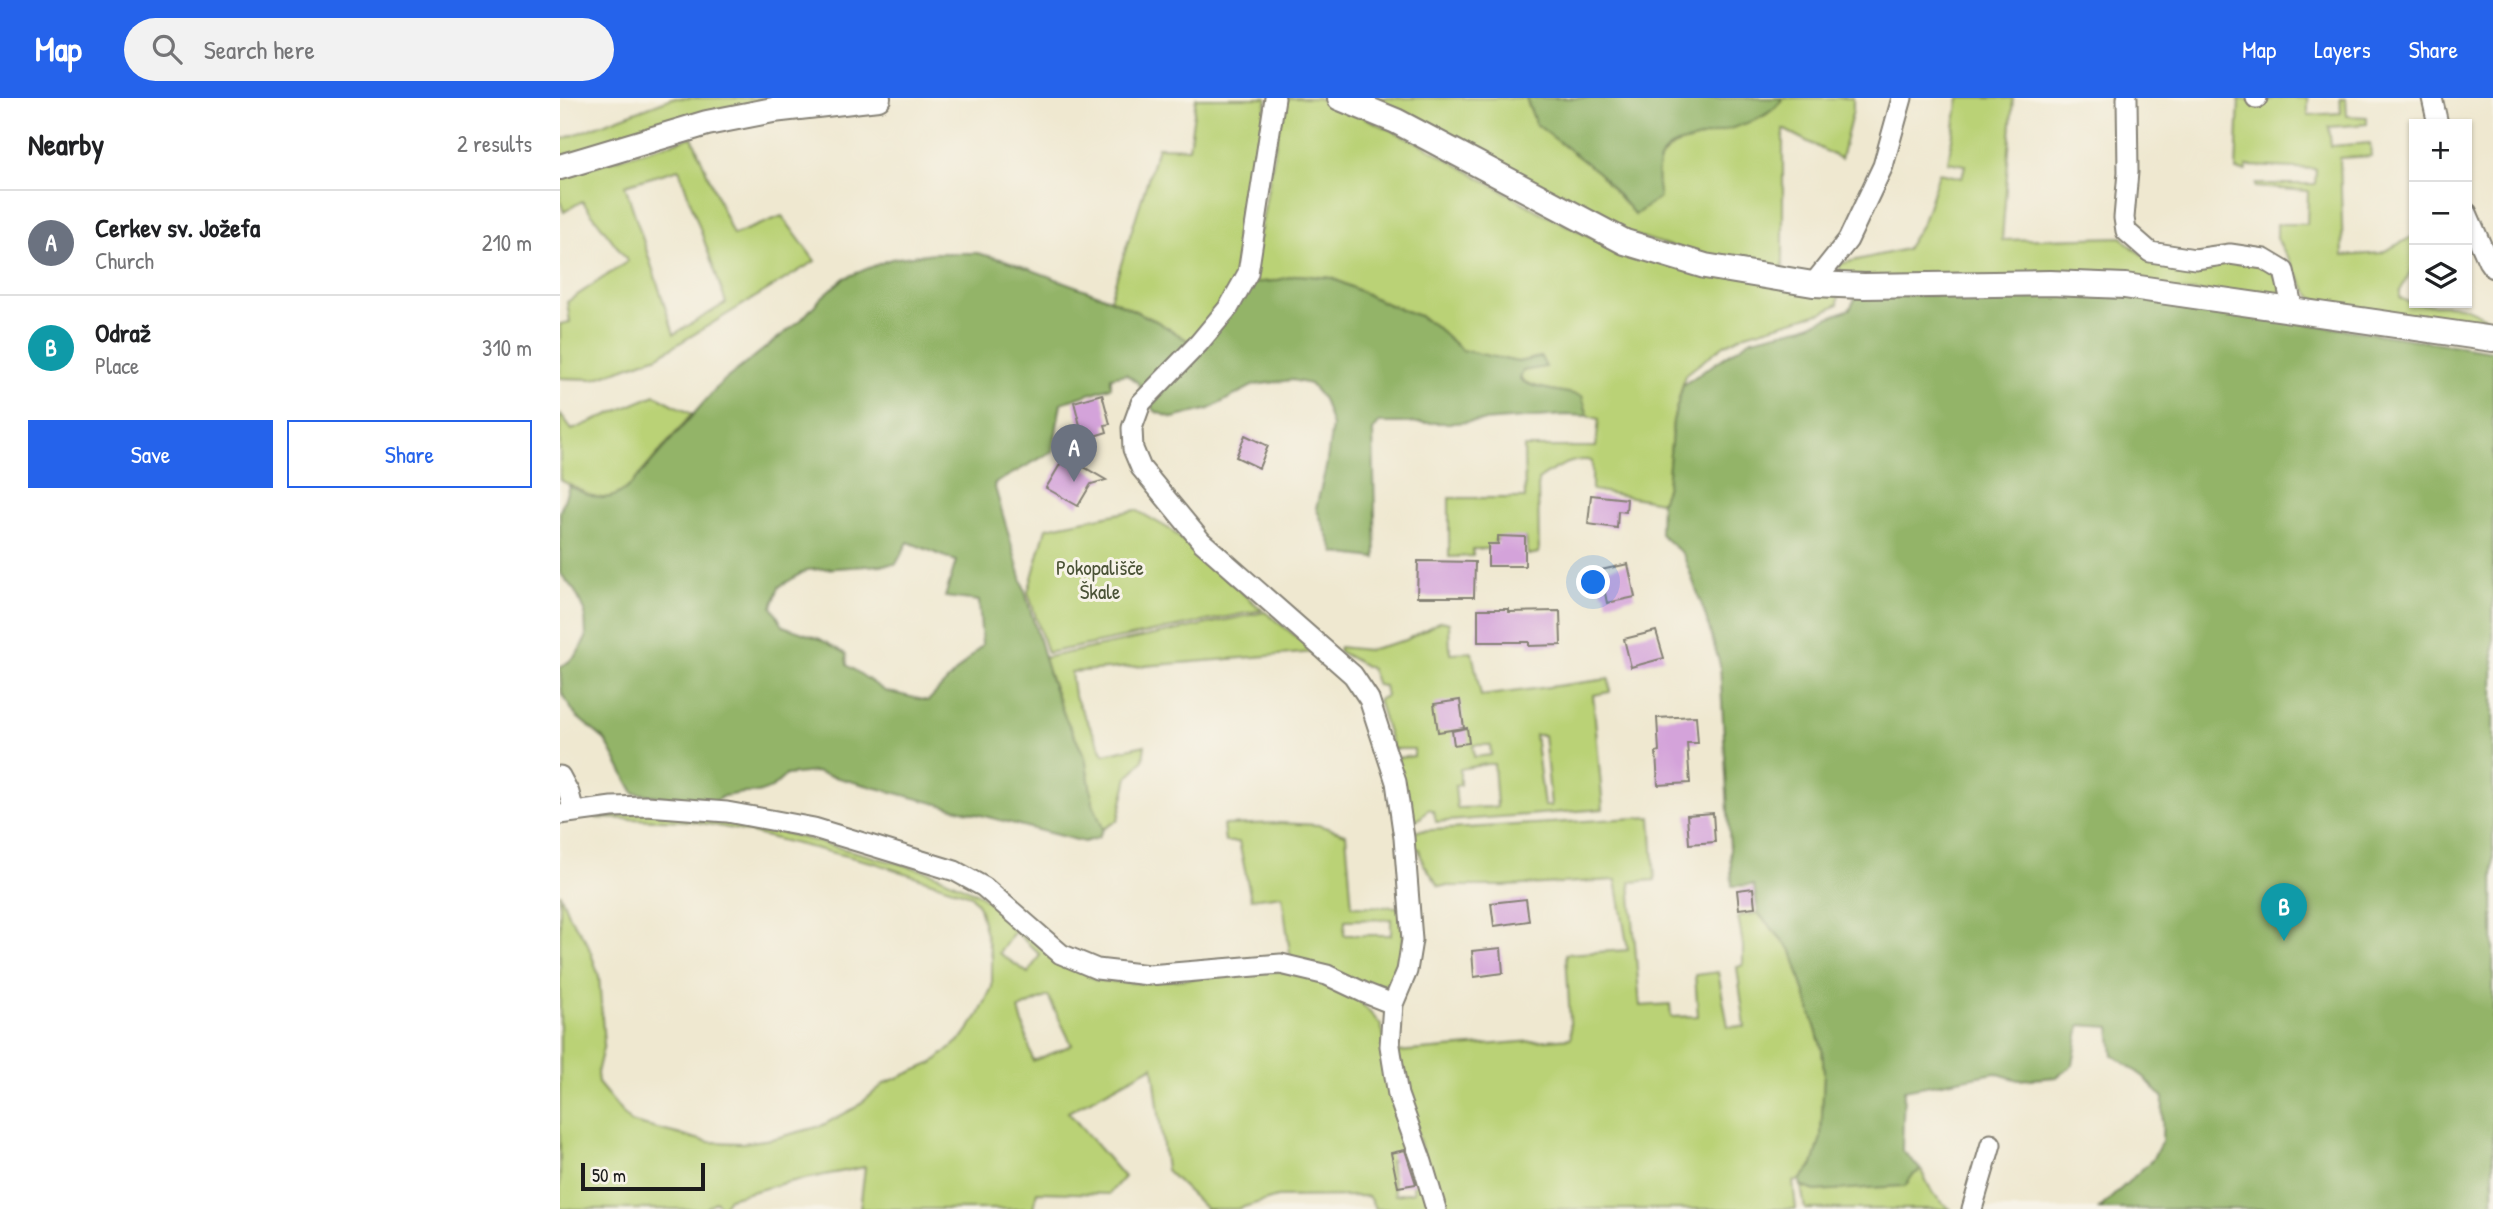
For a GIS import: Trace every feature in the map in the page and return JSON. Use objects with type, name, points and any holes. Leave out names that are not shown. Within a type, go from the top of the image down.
[{"type":"main road","points":[[560,166],[707,123],[773,110],[878,98]]},
{"type":"main road","points":[[1340,98],[1395,121],[1625,242],[1705,266],[1813,284],[1864,286],[2050,283],[2125,286],[2292,310],[2489,333]]},
{"type":"street","points":[[1275,98],[1248,273],[1228,307],[1199,343],[1141,403],[1132,428],[1133,449],[1142,468],[1202,542],[1353,675],[1368,699],[1396,782],[1410,899],[1412,940],[1406,971],[1393,1004],[1390,1046],[1398,1095],[1436,1209]]},
{"type":"street","points":[[1813,284],[1848,240],[1883,166],[1902,98]]},
{"type":"street","points":[[2127,98],[2126,231],[2150,252],[2195,259],[2230,254],[2263,259],[2284,271],[2292,310]]},
{"type":"street","points":[[2432,98],[2437,119]]},
{"type":"street","points":[[2472,224],[2493,268]]},
{"type":"street","points":[[560,776],[569,793],[567,813],[611,807],[647,806],[727,812],[814,828],[954,871],[984,887],[1061,954],[1097,970],[1149,975],[1281,964],[1327,975],[1393,1004]]},
{"type":"street","points":[[1972,1209],[1991,1144]]},
{"type":"green space","points":[[672,98],[787,98],[702,113],[637,130],[637,133],[560,157],[560,140]]},
{"type":"green space","points":[[1196,98],[1267,98],[1241,273],[1192,343],[1156,321],[1110,299],[1158,147],[1189,148]]},
{"type":"green space","points":[[1289,98],[1317,98],[1338,105],[1423,145],[1538,211],[1599,241],[1839,294],[1838,304],[1823,312],[1746,334],[1724,345],[1685,375],[1673,421],[1667,486],[1661,502],[1592,490],[1592,461],[1578,460],[1557,468],[1538,480],[1539,553],[1528,555],[1526,538],[1495,540],[1496,549],[1473,549],[1473,556],[1449,557],[1449,498],[1525,498],[1524,447],[1596,447],[1599,419],[1588,416],[1581,396],[1539,387],[1520,378],[1523,371],[1541,357],[1518,362],[1461,350],[1420,316],[1332,278],[1298,275],[1251,283],[1280,120]]},
{"type":"green space","points":[[1362,98],[1526,98],[1536,124],[1599,173],[1635,215],[1656,176],[1660,158],[1674,145],[1763,117],[1781,103],[1782,98],[1853,98],[1853,110],[1841,159],[1783,129],[1783,270],[1721,261],[1613,229]]},
{"type":"green space","points":[[1526,98],[1782,98],[1777,106],[1757,119],[1668,149],[1658,167],[1660,197],[1635,215],[1599,173],[1536,124]]},
{"type":"green space","points":[[1959,98],[2013,98],[2002,240],[2122,237],[2138,252],[2157,260],[2249,262],[2265,268],[2277,278],[2282,293],[2277,296],[1841,275],[1839,264],[1906,249],[1923,222],[1939,173],[1962,178],[1965,165],[1948,162]]},
{"type":"green space","points":[[2274,98],[2308,98],[2308,115],[2341,113],[2340,98],[2346,98],[2347,116],[2367,117],[2367,124],[2329,127],[2331,146],[2370,143],[2371,156],[2340,158],[2343,256],[2381,253],[2409,239],[2409,275],[2400,291],[2400,297],[2409,302],[2409,308],[2467,308],[2486,317],[2478,323],[2468,325],[2327,304],[2313,298],[2277,239],[2277,224],[2307,224],[2308,191],[2255,187],[2255,184],[2315,184],[2316,169],[2247,166],[2246,171],[2236,170],[2239,99],[2265,102]]},
{"type":"green space","points":[[692,137],[733,235],[782,216],[815,261],[658,356],[594,379],[560,378],[560,324],[570,322],[567,302],[628,261],[582,201],[564,212],[560,201],[560,176]],"holes":[[[679,169],[726,303],[674,334],[625,185]]]},
{"type":"green space","points":[[933,253],[977,253],[1005,260],[1110,299],[1156,321],[1192,343],[1144,391],[1126,374],[1111,377],[1111,387],[1061,403],[1053,451],[994,484],[1050,678],[1085,757],[1093,803],[1103,829],[1098,838],[1084,842],[815,772],[786,775],[772,788],[758,793],[724,796],[712,803],[634,793],[605,740],[576,716],[562,694],[560,668],[576,656],[586,638],[585,611],[575,591],[560,573],[560,512],[569,486],[601,498],[622,492],[721,383],[802,319],[844,278],[891,259]],"holes":[[[908,542],[956,561],[945,597],[979,601],[982,645],[928,701],[885,691],[847,665],[846,654],[820,639],[783,626],[772,607],[779,587],[807,570],[896,564]]]},
{"type":"green space","points":[[1298,275],[1332,278],[1419,316],[1462,350],[1518,362],[1541,357],[1546,367],[1523,371],[1520,379],[1540,387],[1582,396],[1588,416],[1565,415],[1454,423],[1379,423],[1373,431],[1376,558],[1335,553],[1316,508],[1332,426],[1323,399],[1310,384],[1292,380],[1254,385],[1209,409],[1173,418],[1156,412],[1151,406],[1251,283]]},
{"type":"green space","points":[[1857,295],[2113,295],[2493,351],[2493,1209],[2099,1209],[2152,1160],[2162,1141],[2163,1098],[2144,1077],[2113,1055],[2110,1027],[2080,1025],[2073,1065],[2057,1077],[2018,1080],[1995,1073],[1904,1090],[1902,1150],[1921,1170],[1913,1175],[1905,1186],[1815,1191],[1801,1186],[1800,1180],[1813,1165],[1821,1137],[1824,1073],[1822,1049],[1792,951],[1758,913],[1754,885],[1732,886],[1720,665],[1683,554],[1660,534],[1661,502],[1667,486],[1673,421],[1683,385],[1752,339],[1804,327],[1850,309]]},
{"type":"green space","points":[[655,395],[692,414],[631,485],[618,496],[597,499],[560,480],[560,414],[572,430]]},
{"type":"green space","name":"Pokopališče Škale","points":[[1136,510],[1171,530],[1262,610],[1047,653],[1028,592],[1046,528]]},
{"type":"green space","points":[[1265,612],[1316,652],[1071,672],[1074,695],[1104,754],[1145,745],[1143,760],[1128,777],[1118,820],[1103,829],[1093,803],[1085,757],[1065,717],[1043,658]]},
{"type":"green space","points":[[1441,621],[1449,623],[1450,653],[1472,652],[1481,696],[1609,679],[1610,692],[1593,695],[1603,809],[1436,822],[1433,810],[1428,809],[1419,818],[1407,819],[1396,758],[1414,756],[1414,749],[1393,749],[1378,700],[1386,696],[1384,686],[1377,685],[1371,669],[1338,651],[1339,647],[1368,650],[1406,640]],"holes":[[[1535,735],[1544,735],[1551,806],[1544,806]],[[1473,745],[1490,745],[1491,755],[1474,757]],[[1494,764],[1497,807],[1457,808],[1455,786],[1460,785],[1460,769]]]},
{"type":"green space","points":[[649,812],[751,824],[930,872],[977,893],[1095,980],[1138,983],[1280,971],[1305,976],[1357,998],[1381,1025],[1430,1209],[1376,1209],[1368,1196],[1277,1197],[1237,1209],[1206,1209],[1166,1170],[1153,1066],[1068,1112],[1124,1177],[1109,1194],[1037,1192],[1033,1209],[860,1209],[865,1167],[784,1183],[729,1198],[722,1208],[716,1201],[705,1209],[560,1209],[560,893],[569,916],[587,942],[599,976],[604,1044],[597,1073],[598,1083],[630,1122],[709,1142],[742,1143],[772,1139],[821,1126],[855,1108],[885,1083],[933,1063],[963,1037],[979,1015],[992,987],[992,958],[979,907],[971,895],[875,863],[739,830],[691,821],[595,818]],"holes":[[[1015,931],[1040,955],[1028,973],[999,953]],[[1048,996],[1072,1045],[1033,1061],[1019,1009]],[[1408,1158],[1414,1192],[1395,1195],[1390,1161]]]},
{"type":"green space","points":[[1651,817],[1655,880],[1630,882],[1640,1006],[1670,1004],[1671,1017],[1698,1016],[1695,975],[1718,972],[1728,1026],[1745,1027],[1737,967],[1743,965],[1738,916],[1758,913],[1792,951],[1822,1049],[1824,1073],[1821,1138],[1813,1165],[1800,1180],[1793,1182],[1796,1209],[1440,1209],[1397,1068],[1397,1052],[1571,1038],[1566,954],[1628,950],[1616,880],[1506,886],[1439,886],[1423,863],[1419,849],[1410,849],[1411,834],[1415,831]]},
{"type":"green space","points":[[1223,825],[1318,825],[1346,834],[1352,906],[1404,907],[1403,954],[1398,973],[1390,983],[1375,988],[1291,961],[1282,895],[1251,899],[1239,842],[1225,842]],"holes":[[[1391,919],[1391,935],[1344,935],[1345,920]]]},
{"type":"green space","points":[[1921,1170],[1933,1194],[1950,1209],[1805,1209],[1801,1186],[1815,1191],[1913,1175]]},
{"type":"building","points":[[1102,394],[1110,424],[1105,425],[1107,432],[1091,437],[1089,431],[1082,433],[1074,402]]},
{"type":"building","points":[[1245,435],[1268,446],[1259,468],[1236,457]]},
{"type":"building","points":[[1065,456],[1106,480],[1091,484],[1078,506],[1046,488]]},
{"type":"building","points":[[1591,495],[1627,499],[1626,512],[1618,511],[1617,528],[1588,524]]},
{"type":"building","points":[[1498,536],[1525,537],[1525,566],[1488,566],[1488,544],[1498,544]]},
{"type":"building","points":[[1418,561],[1475,562],[1474,597],[1417,597]]},
{"type":"building","points":[[1628,564],[1635,597],[1607,603],[1605,593],[1602,593],[1601,570]]},
{"type":"building","points":[[1478,609],[1509,609],[1509,612],[1560,611],[1561,645],[1529,646],[1529,642],[1478,642]]},
{"type":"building","points":[[1656,631],[1664,658],[1631,667],[1624,639]]},
{"type":"building","points":[[1460,700],[1464,728],[1438,732],[1434,704]]},
{"type":"building","points":[[1696,716],[1698,743],[1687,743],[1690,783],[1658,785],[1657,718]]},
{"type":"building","points":[[1467,728],[1469,743],[1454,745],[1452,731]]},
{"type":"building","points":[[1713,813],[1715,842],[1689,844],[1687,815]]},
{"type":"building","points":[[1753,888],[1755,907],[1739,909],[1737,890]]},
{"type":"building","points":[[1526,899],[1529,921],[1494,926],[1491,903]]},
{"type":"building","points":[[1501,948],[1503,973],[1474,977],[1472,951]]},
{"type":"building","points":[[1405,1150],[1416,1184],[1398,1187],[1391,1153]]},
{"type":"place","name":"Cerkev sv. Jožefa","points":[[1074,482]]},
{"type":"place","name":"Odraž","points":[[2284,941]]}]
